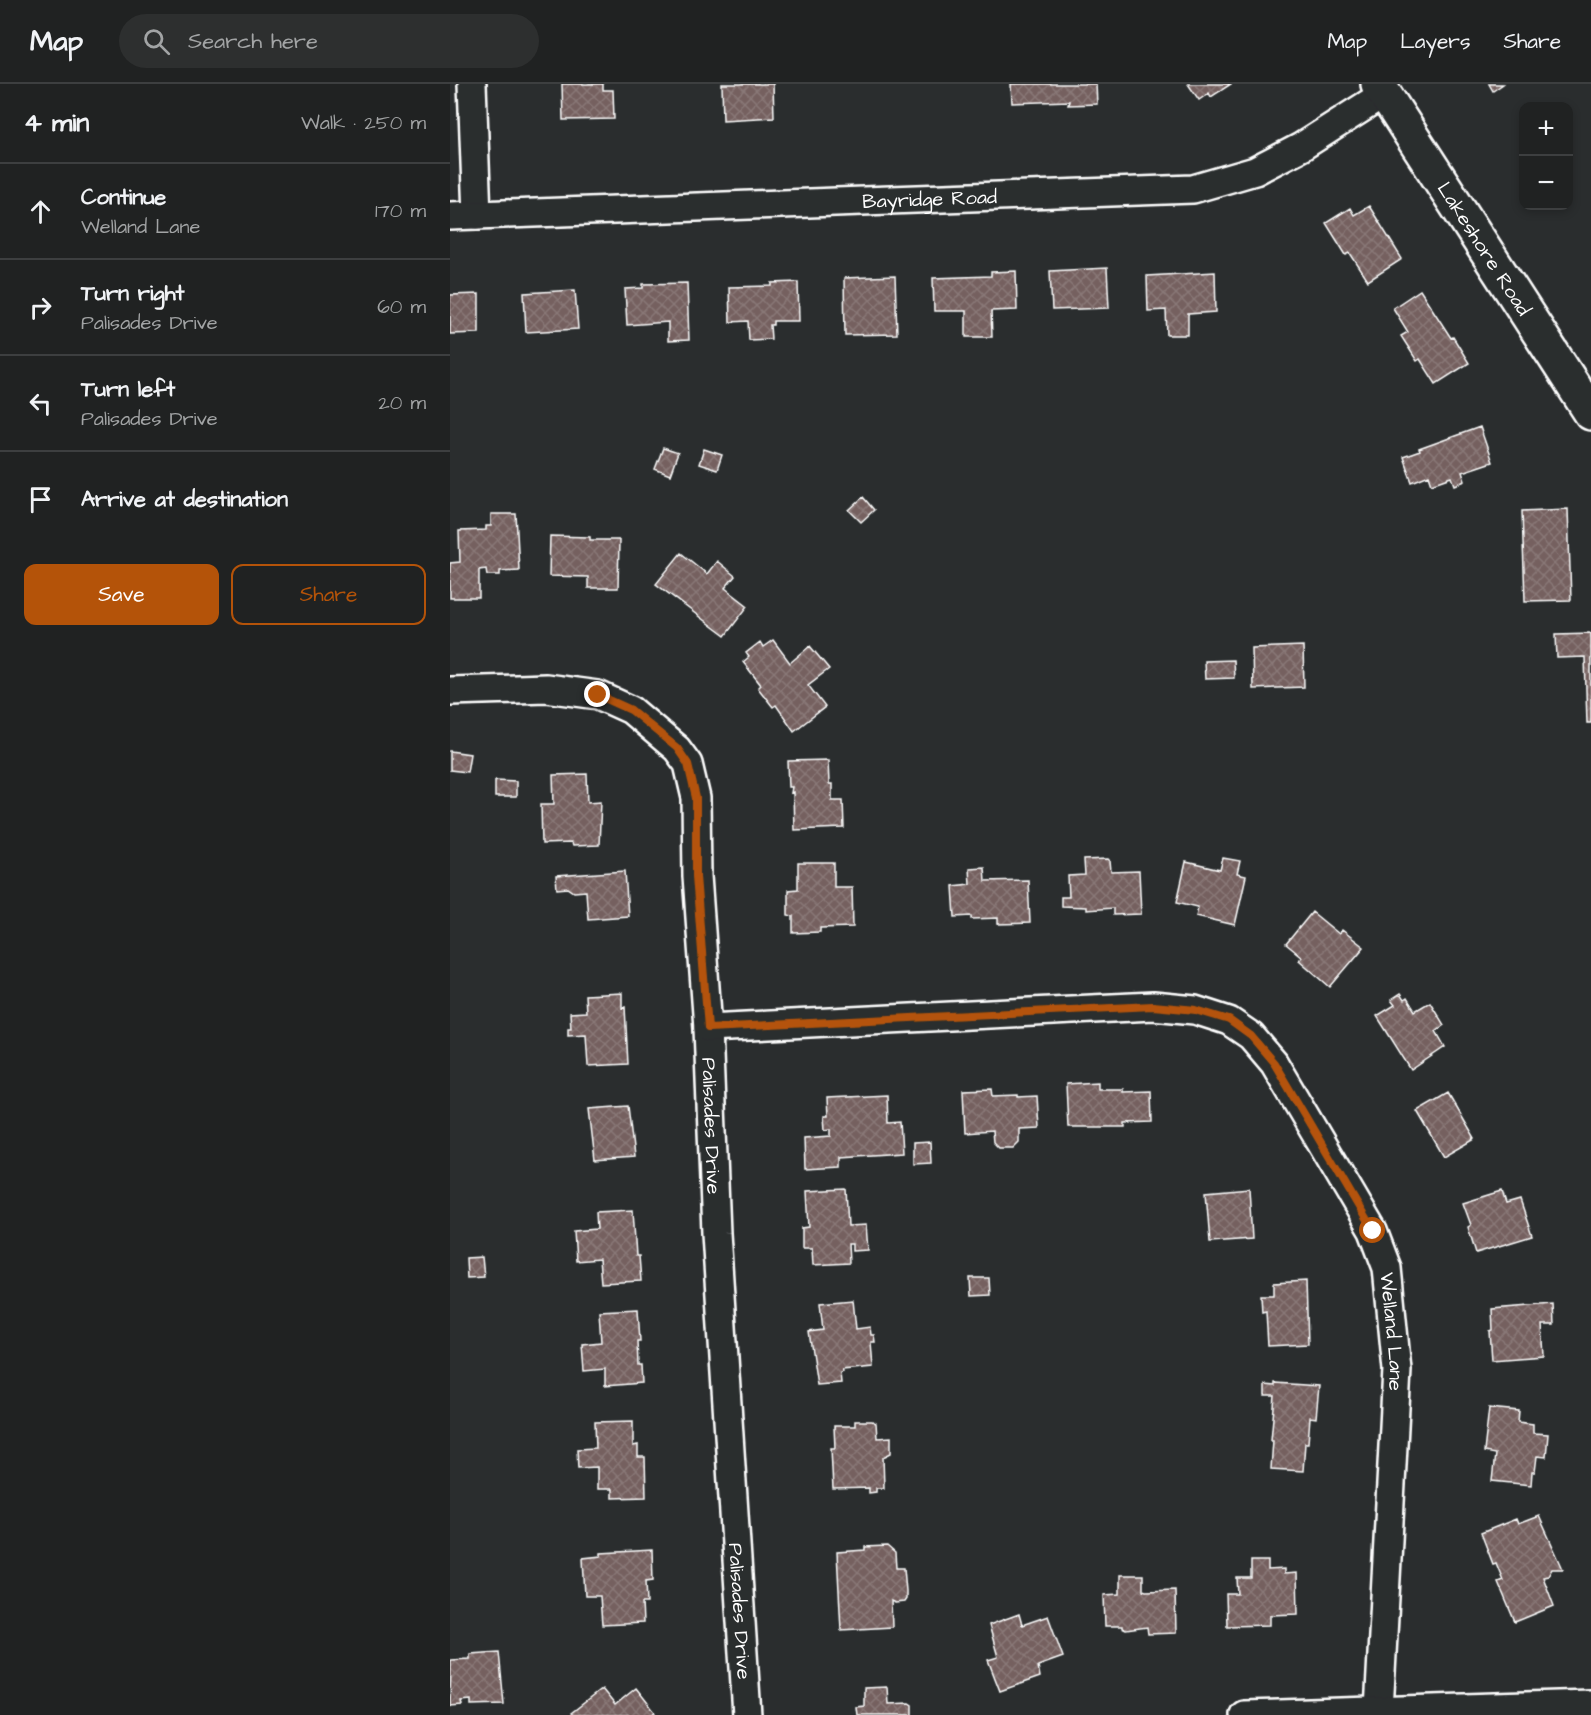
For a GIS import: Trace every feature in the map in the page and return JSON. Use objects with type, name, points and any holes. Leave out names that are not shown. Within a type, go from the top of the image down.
[{"type":"street","points":[[472,84],[477,215]]},
{"type":"street","name":"Bayridge Road","points":[[450,216],[1193,189],[1255,171],[1301,147],[1381,89]]},
{"type":"street","name":"Lakeshore Road","points":[[1381,89],[1591,413]]},
{"type":"street","name":"Palisades Drive","points":[[450,691],[546,688],[598,695],[631,710],[677,748],[688,764],[696,798],[696,876],[708,1028],[716,1233],[747,1715]]},
{"type":"street","name":"Welland Lane","points":[[708,1028],[1153,1006],[1196,1010],[1229,1020],[1251,1036],[1274,1063],[1362,1211],[1373,1231],[1387,1268],[1397,1370],[1379,1711]]},
{"type":"street","points":[[1245,1715],[1591,1704]]},
{"type":"building","points":[[562,84],[603,84],[603,90],[613,90],[614,119],[563,120]]},
{"type":"building","points":[[722,84],[773,84],[774,117],[723,120]]},
{"type":"building","points":[[1011,84],[1096,84],[1097,104],[1068,105],[1069,101],[1012,103]]},
{"type":"building","points":[[1188,84],[1231,84],[1211,97],[1209,93],[1199,100]]},
{"type":"building","points":[[1489,84],[1503,84],[1493,91]]},
{"type":"building","points":[[1369,206],[1402,259],[1368,281],[1350,253],[1346,255],[1326,223],[1350,208],[1354,215]]},
{"type":"building","points":[[1107,268],[1109,308],[1052,310],[1050,271]]},
{"type":"building","points":[[1016,271],[1017,310],[991,311],[992,337],[966,337],[966,311],[934,311],[933,278],[991,276],[991,272]]},
{"type":"building","points":[[1215,272],[1216,312],[1188,314],[1188,335],[1167,335],[1166,310],[1148,311],[1147,276]]},
{"type":"building","points":[[895,276],[897,334],[845,335],[844,278]]},
{"type":"building","points":[[798,282],[799,321],[773,321],[773,325],[770,325],[771,339],[749,340],[748,321],[730,322],[729,287],[772,286],[772,283]]},
{"type":"building","points":[[687,283],[689,340],[668,341],[668,322],[627,325],[625,289],[643,288],[643,284]]},
{"type":"building","points":[[575,290],[578,329],[526,332],[524,293]]},
{"type":"building","points":[[1420,290],[1469,363],[1436,384],[1420,359],[1417,361],[1401,336],[1408,332],[1393,308]]},
{"type":"building","points":[[479,294],[479,333],[450,334],[450,295]]},
{"type":"building","points":[[1480,427],[1492,462],[1462,472],[1465,481],[1455,485],[1452,477],[1432,484],[1429,475],[1412,482],[1403,457]]},
{"type":"building","points":[[663,448],[678,453],[670,475],[655,469]]},
{"type":"building","points":[[704,449],[722,455],[717,470],[699,464]]},
{"type":"building","points":[[863,497],[874,510],[861,522],[849,510]]},
{"type":"building","points":[[1568,509],[1571,600],[1525,601],[1522,511]]},
{"type":"building","points":[[491,514],[516,514],[519,570],[500,571],[500,575],[487,575],[486,569],[479,570],[479,598],[450,598],[450,563],[460,562],[459,531],[486,530],[486,526],[491,526]]},
{"type":"building","points":[[550,536],[619,540],[618,588],[588,588],[588,577],[549,576]]},
{"type":"building","points":[[681,553],[707,574],[717,561],[735,576],[725,588],[748,606],[725,636],[656,584]]},
{"type":"building","points":[[1591,633],[1591,723],[1587,723],[1585,657],[1557,658],[1556,634]]},
{"type":"building","points":[[773,640],[790,663],[810,646],[829,669],[808,685],[825,707],[794,731],[776,705],[773,707],[758,688],[761,685],[743,662],[749,657],[746,653],[760,642],[763,647]]},
{"type":"building","points":[[1303,646],[1304,687],[1253,689],[1252,648]]},
{"type":"building","points":[[1233,660],[1234,678],[1205,679],[1204,661]]},
{"type":"building","points":[[450,751],[470,754],[467,772],[450,770]]},
{"type":"building","points":[[828,760],[832,800],[843,800],[844,828],[794,830],[793,792],[791,793],[792,787],[789,787],[788,761]]},
{"type":"building","points":[[587,774],[588,802],[601,801],[599,845],[542,844],[541,804],[554,804],[553,775]]},
{"type":"building","points":[[495,780],[516,781],[516,797],[495,797]]},
{"type":"building","points":[[1223,858],[1240,861],[1237,874],[1246,876],[1235,925],[1196,916],[1198,907],[1177,902],[1186,862],[1220,870]]},
{"type":"building","points":[[1108,859],[1111,872],[1139,871],[1141,914],[1113,915],[1113,908],[1086,910],[1086,907],[1061,906],[1061,897],[1069,897],[1068,876],[1085,875],[1084,860]]},
{"type":"building","points":[[798,863],[834,863],[834,887],[852,887],[853,927],[820,928],[820,932],[793,933],[793,916],[788,915],[788,890],[798,889]]},
{"type":"building","points":[[984,867],[985,881],[1028,880],[1030,923],[998,924],[998,918],[955,917],[953,886],[970,884],[969,868]]},
{"type":"building","points":[[625,871],[628,916],[588,919],[586,891],[574,892],[568,888],[557,889],[556,876]]},
{"type":"building","points":[[1312,912],[1339,934],[1342,930],[1364,947],[1330,987],[1299,960],[1302,957],[1286,944]]},
{"type":"building","points":[[622,993],[622,1008],[625,1007],[628,1064],[588,1066],[586,1034],[568,1035],[568,1028],[571,1028],[570,1013],[586,1012],[585,995]]},
{"type":"building","points":[[1400,994],[1404,1000],[1407,998],[1415,1011],[1430,1002],[1444,1025],[1436,1031],[1445,1047],[1411,1070],[1377,1016],[1395,1005],[1391,1000]]},
{"type":"building","points":[[1098,1082],[1098,1089],[1123,1089],[1123,1092],[1151,1091],[1152,1122],[1125,1123],[1125,1127],[1068,1127],[1066,1084]]},
{"type":"building","points":[[992,1089],[993,1096],[1037,1096],[1039,1128],[1019,1129],[1019,1142],[1013,1148],[999,1148],[993,1142],[992,1131],[965,1133],[963,1090]]},
{"type":"building","points":[[1448,1093],[1475,1139],[1444,1157],[1417,1111]]},
{"type":"building","points":[[887,1095],[888,1123],[900,1122],[902,1153],[841,1157],[841,1167],[805,1169],[804,1138],[831,1136],[831,1129],[825,1130],[824,1116],[828,1116],[827,1098]]},
{"type":"building","points":[[628,1106],[634,1157],[595,1160],[589,1109]]},
{"type":"building","points":[[930,1142],[931,1163],[913,1164],[913,1143]]},
{"type":"building","points":[[1249,1188],[1252,1239],[1210,1242],[1206,1192]]},
{"type":"building","points":[[846,1189],[848,1226],[866,1225],[868,1250],[852,1251],[852,1244],[848,1244],[849,1263],[813,1265],[812,1248],[802,1248],[802,1228],[809,1227],[807,1191]]},
{"type":"building","points":[[1502,1191],[1506,1204],[1520,1200],[1532,1236],[1476,1253],[1468,1227],[1471,1225],[1463,1203]]},
{"type":"building","points":[[633,1210],[636,1256],[639,1256],[641,1281],[601,1283],[599,1259],[576,1261],[574,1231],[597,1229],[596,1212]]},
{"type":"building","points":[[482,1257],[484,1277],[467,1278],[466,1258]]},
{"type":"building","points":[[970,1278],[989,1278],[990,1295],[971,1296]]},
{"type":"building","points":[[1306,1281],[1308,1344],[1268,1346],[1266,1311],[1262,1312],[1261,1295],[1274,1295],[1274,1283]]},
{"type":"building","points":[[853,1300],[856,1329],[870,1327],[871,1335],[874,1335],[875,1342],[871,1342],[873,1367],[842,1370],[841,1383],[817,1385],[809,1332],[823,1330],[820,1303]]},
{"type":"building","points":[[1553,1304],[1554,1325],[1542,1325],[1544,1356],[1492,1360],[1490,1331],[1493,1330],[1492,1309]]},
{"type":"building","points":[[638,1309],[640,1341],[637,1341],[638,1365],[641,1365],[642,1383],[605,1386],[605,1369],[584,1371],[582,1344],[601,1342],[599,1311]]},
{"type":"building","points":[[1275,1383],[1319,1386],[1316,1418],[1310,1417],[1308,1443],[1305,1443],[1303,1471],[1271,1469],[1275,1396],[1265,1396],[1265,1385],[1275,1386]]},
{"type":"building","points":[[1489,1408],[1519,1411],[1518,1422],[1533,1424],[1533,1433],[1548,1434],[1546,1457],[1537,1456],[1531,1485],[1492,1481],[1495,1454],[1484,1452]]},
{"type":"building","points":[[633,1421],[633,1446],[638,1445],[638,1457],[645,1457],[646,1497],[612,1498],[612,1489],[597,1489],[597,1467],[578,1468],[577,1449],[596,1448],[595,1422]]},
{"type":"building","points":[[855,1421],[872,1421],[876,1423],[877,1438],[891,1437],[891,1453],[883,1457],[884,1488],[876,1488],[876,1492],[869,1493],[869,1488],[833,1489],[831,1448],[835,1448],[834,1426],[855,1426]]},
{"type":"building","points":[[1539,1516],[1563,1569],[1552,1569],[1548,1576],[1543,1577],[1554,1606],[1515,1622],[1498,1582],[1503,1580],[1496,1563],[1493,1564],[1481,1533],[1516,1519],[1518,1524]]},
{"type":"building","points":[[887,1546],[895,1553],[896,1568],[904,1568],[906,1591],[904,1602],[891,1601],[892,1627],[841,1630],[837,1552]]},
{"type":"building","points":[[652,1550],[653,1580],[646,1581],[647,1603],[642,1603],[643,1623],[602,1625],[600,1596],[585,1596],[583,1558],[601,1556],[601,1553]]},
{"type":"building","points":[[1251,1561],[1268,1561],[1268,1570],[1284,1569],[1284,1574],[1297,1573],[1298,1614],[1270,1615],[1270,1625],[1227,1626],[1226,1594],[1238,1594],[1237,1578],[1251,1578]]},
{"type":"building","points":[[1120,1575],[1143,1575],[1143,1590],[1146,1591],[1175,1590],[1176,1633],[1148,1634],[1147,1627],[1126,1630],[1122,1626],[1105,1626],[1104,1595],[1120,1594]]},
{"type":"building","points":[[1019,1614],[1022,1625],[1048,1616],[1063,1657],[1038,1666],[1040,1677],[1000,1691],[988,1660],[998,1657],[989,1625]]},
{"type":"building","points":[[499,1652],[504,1704],[471,1705],[471,1700],[461,1701],[462,1705],[450,1706],[451,1660],[470,1659],[470,1654]]},
{"type":"building","points":[[887,1687],[888,1704],[909,1703],[912,1705],[912,1715],[857,1715],[856,1707],[864,1706],[864,1688]]},
{"type":"building","points":[[636,1688],[655,1712],[651,1715],[573,1715],[571,1713],[602,1689],[615,1705]]},
{"type":"route","points":[[598,695],[631,710],[677,748],[688,764],[696,798],[696,876],[708,1028],[1153,1006],[1196,1010],[1229,1020],[1251,1036],[1274,1063],[1373,1231]]}]
